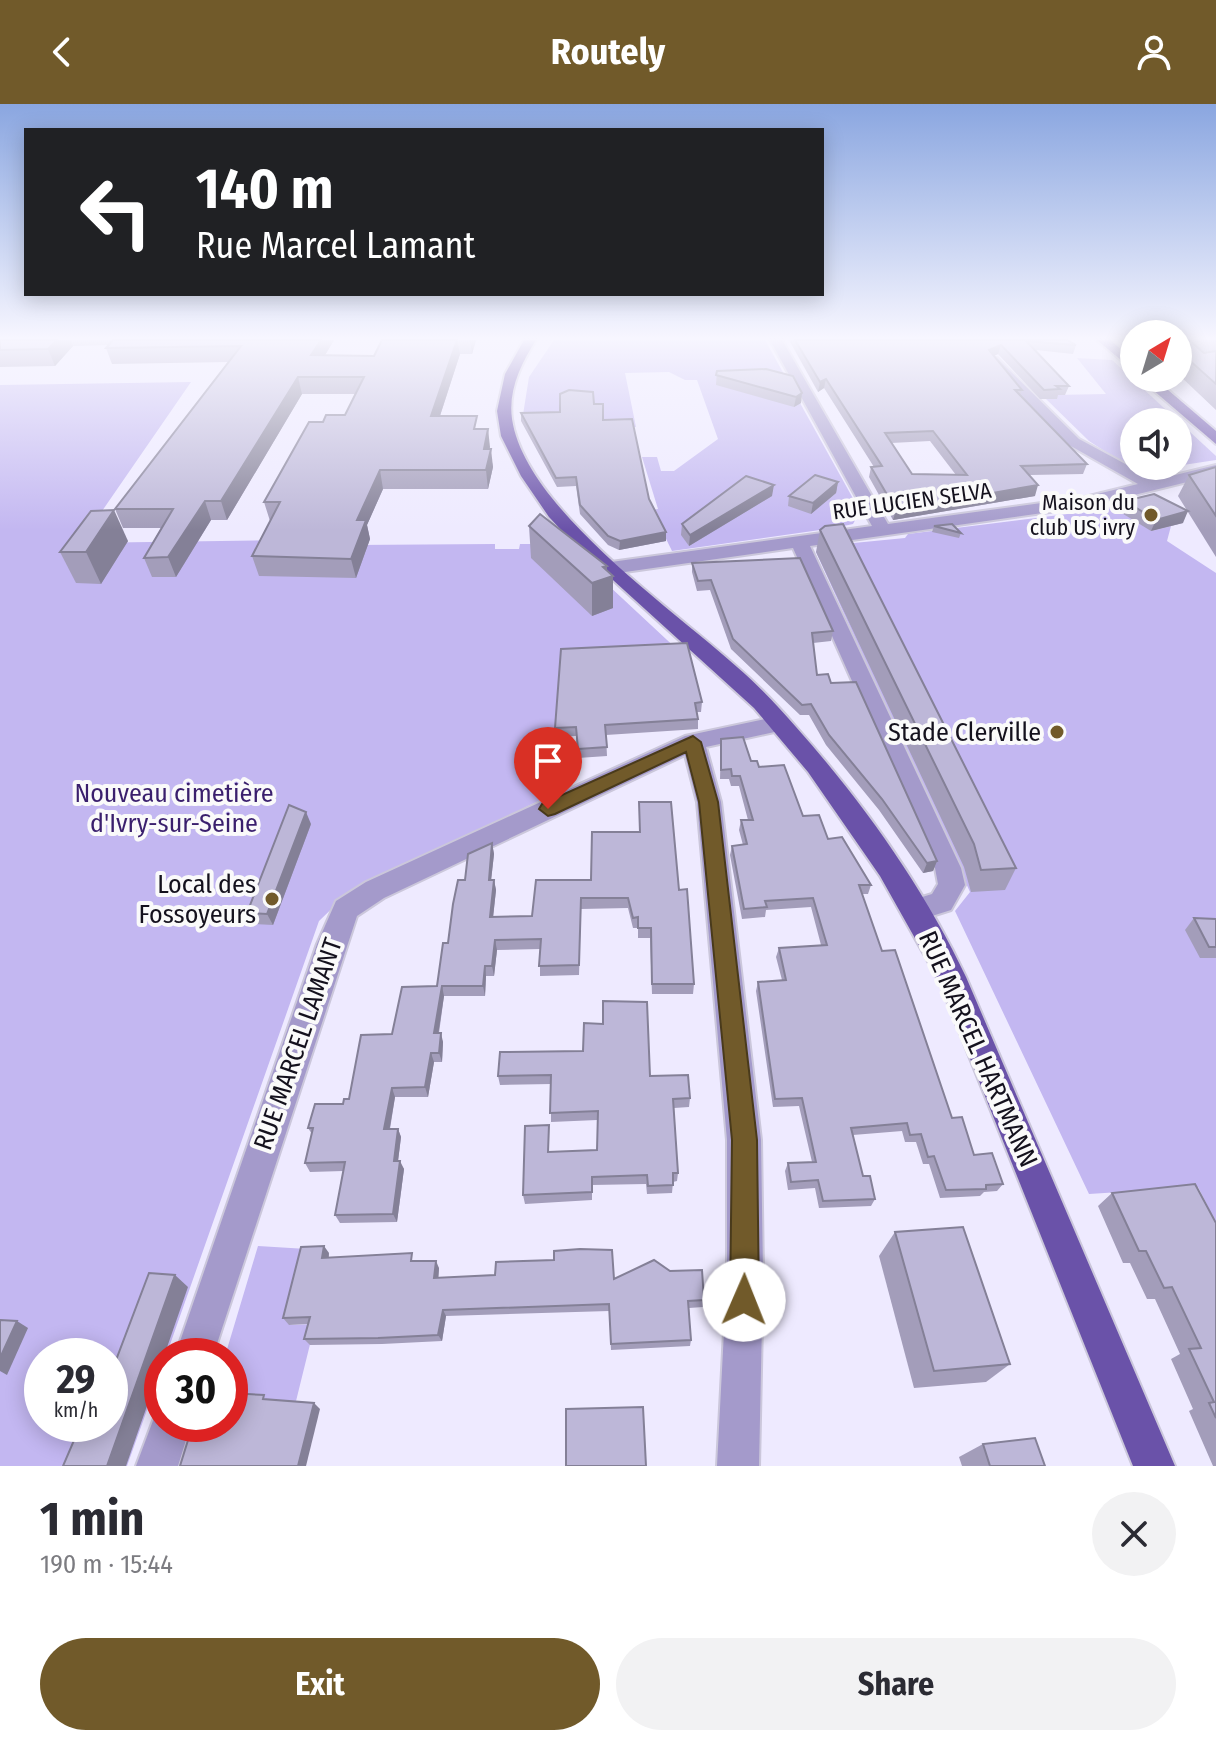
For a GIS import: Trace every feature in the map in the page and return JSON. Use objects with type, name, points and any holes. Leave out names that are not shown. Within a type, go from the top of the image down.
[{"type":"main road","name":"RUE MARCEL HARTMANN","points":[[504,404],[506,430],[547,502],[611,568],[724,665],[780,724],[858,821],[916,910],[952,977],[1154,1466]]},
{"type":"main road","points":[[1175,404],[1216,439]]},
{"type":"street","points":[[812,404],[883,530]]},
{"type":"street","points":[[1034,404],[1074,442],[1152,485]]},
{"type":"street","name":"RUE LUCIEN SELVA","points":[[611,568],[1085,502],[1216,470]]},
{"type":"street","points":[[799,541],[948,868],[952,885],[941,902],[916,910]]},
{"type":"street","name":"RUE MARCEL LAMANT","points":[[200,1338],[333,936],[346,909],[375,890],[693,742],[780,724]]},
{"type":"street","points":[[693,742],[709,802],[744,1140],[745,1274],[738,1466]]},
{"type":"street","points":[[157,1466],[165,1442]]},
{"type":"green space","name":"Nouveau cimetière d'Ivry-sur-Seine","points":[[0,404],[176,404],[80,543],[355,539],[354,545],[495,544],[495,549],[519,549],[520,544],[564,544],[681,653],[561,659],[551,795],[348,893],[319,921],[172,1338],[144,1338],[144,1418],[127,1466],[0,1466]]},
{"type":"green space","points":[[525,404],[631,404],[636,427],[555,429],[522,421]]},
{"type":"green space","points":[[705,404],[800,404],[860,511],[853,524],[672,551],[652,510],[658,509],[642,457],[657,457],[661,471],[674,471],[718,439]]},
{"type":"green space","points":[[1051,404],[1159,404],[1164,408],[1120,408],[1120,461],[1089,441]]},
{"type":"green space","points":[[1192,434],[1216,456],[1216,460],[1192,464]]},
{"type":"green space","name":"Stade Clerville","points":[[1139,498],[1151,531],[1171,526],[1167,541],[1216,573],[1216,1223],[1198,1187],[1089,1194],[955,911],[970,892],[816,552],[823,546],[905,538],[908,534],[1099,510]]},
{"type":"green space","points":[[258,1246],[307,1249],[290,1325],[315,1324],[280,1466],[191,1466],[213,1442],[248,1442],[248,1338],[230,1338]]},
{"type":"building","points":[[197,404],[282,404],[221,501],[205,501],[168,557],[144,558],[173,509],[115,509]]},
{"type":"building","points":[[351,404],[435,404],[431,416],[477,416],[474,429],[488,429],[484,449],[491,449],[486,470],[380,470],[357,520],[366,520],[351,559],[252,556],[280,502],[264,502],[309,422],[323,422],[326,415],[345,415]]},
{"type":"building","points":[[560,404],[603,404],[603,420],[632,419],[649,499],[666,532],[620,541],[608,536],[580,505],[576,477],[556,478],[521,413],[560,412]]},
{"type":"building","points":[[842,404],[1028,404],[1087,464],[1021,466],[1038,485],[896,510],[871,467],[882,466]],"holes":[[[933,431],[967,475],[912,474],[885,433]]]},
{"type":"building","points":[[1216,467],[1216,516],[1192,480],[1192,474]]},
{"type":"building","points":[[815,475],[838,482],[813,503],[789,496]]},
{"type":"building","points":[[746,476],[774,485],[690,535],[682,524]]},
{"type":"building","points":[[1154,494],[1188,511],[1156,520],[1125,501]]},
{"type":"building","points":[[114,510],[86,552],[60,552],[91,511]]},
{"type":"building","points":[[540,514],[607,566],[603,567],[613,576],[592,583],[529,526]]},
{"type":"building","points":[[843,524],[1016,868],[981,870],[974,844],[820,530],[825,526]]},
{"type":"building","points":[[952,524],[961,533],[934,526]]},
{"type":"building","points":[[800,558],[833,631],[812,633],[817,675],[828,674],[831,683],[856,682],[937,861],[927,863],[882,799],[829,735],[811,704],[802,705],[733,639],[711,580],[698,581],[692,563]]},
{"type":"building","points":[[687,643],[702,702],[695,703],[698,719],[605,725],[607,747],[578,749],[576,727],[555,728],[561,649]]},
{"type":"building","points":[[743,737],[751,761],[757,761],[759,767],[784,765],[803,816],[819,815],[828,839],[842,837],[871,885],[859,885],[882,951],[895,950],[952,1118],[962,1117],[974,1155],[992,1153],[1003,1184],[986,1185],[986,1189],[946,1190],[934,1156],[928,1157],[921,1134],[910,1135],[907,1123],[851,1128],[863,1176],[870,1176],[875,1199],[823,1201],[818,1180],[791,1182],[788,1163],[816,1162],[802,1098],[775,1099],[758,982],[786,980],[779,948],[827,945],[813,898],[765,901],[767,907],[744,909],[732,846],[747,844],[741,820],[753,820],[740,776],[732,776],[731,769],[721,770],[721,739]]},
{"type":"building","points":[[639,802],[671,802],[679,890],[687,889],[694,984],[652,984],[651,928],[638,928],[638,917],[633,918],[628,898],[581,898],[579,965],[539,966],[541,939],[495,940],[492,966],[485,966],[483,986],[442,986],[434,1033],[441,1033],[439,1053],[431,1053],[425,1087],[392,1088],[384,1129],[398,1129],[394,1161],[400,1161],[393,1214],[335,1215],[345,1162],[305,1163],[313,1128],[308,1128],[315,1104],[343,1104],[344,1099],[349,1099],[361,1035],[392,1034],[402,987],[437,986],[443,943],[448,943],[458,880],[465,880],[468,854],[492,843],[489,880],[494,880],[490,917],[532,916],[536,880],[591,880],[592,832],[640,832]]},
{"type":"building","points":[[289,805],[306,812],[267,914],[247,913]]},
{"type":"building","points":[[1194,918],[1216,919],[1216,947],[1209,947]]},
{"type":"building","points":[[603,1001],[647,1002],[650,1076],[688,1075],[690,1098],[673,1099],[678,1173],[673,1173],[673,1185],[648,1186],[647,1175],[592,1177],[592,1192],[523,1195],[525,1126],[549,1125],[548,1152],[597,1150],[598,1111],[550,1113],[551,1075],[498,1076],[500,1052],[583,1051],[584,1023],[603,1024]]},
{"type":"building","points":[[1195,1184],[1216,1223],[1216,1418],[1209,1403],[1214,1402],[1189,1349],[1201,1348],[1172,1287],[1164,1288],[1146,1251],[1139,1251],[1112,1193]]},
{"type":"building","points":[[963,1227],[1010,1364],[934,1371],[895,1232]]},
{"type":"building","points":[[324,1246],[322,1258],[412,1253],[411,1261],[436,1261],[434,1278],[495,1275],[496,1262],[554,1260],[554,1251],[612,1250],[614,1279],[654,1260],[670,1271],[702,1270],[704,1300],[688,1301],[691,1340],[611,1344],[609,1304],[443,1310],[438,1335],[304,1339],[310,1317],[283,1318],[301,1247]]},
{"type":"building","points":[[149,1273],[175,1275],[153,1338],[144,1338],[144,1362],[128,1407],[128,1338],[124,1338]]},
{"type":"building","points":[[0,1320],[17,1321],[0,1358]]},
{"type":"building","points":[[248,1394],[264,1395],[263,1399],[314,1403],[298,1466],[180,1466],[187,1442],[248,1442]]},
{"type":"building","points":[[643,1407],[646,1466],[566,1466],[566,1409]]},
{"type":"building","points":[[1035,1438],[1045,1466],[990,1466],[983,1444]]},
{"type":"building","points":[[73,1442],[116,1442],[107,1466],[63,1466]]},
{"type":"place","name":"Maison du club US ivry","points":[[1151,515]]},
{"type":"place","name":"Stade Clerville","points":[[1057,732]]},
{"type":"place","name":"Local des Fossoyeurs","points":[[272,899]]},
{"type":"route","points":[[548,809],[693,742],[709,802],[744,1140],[744,1300]]}]
